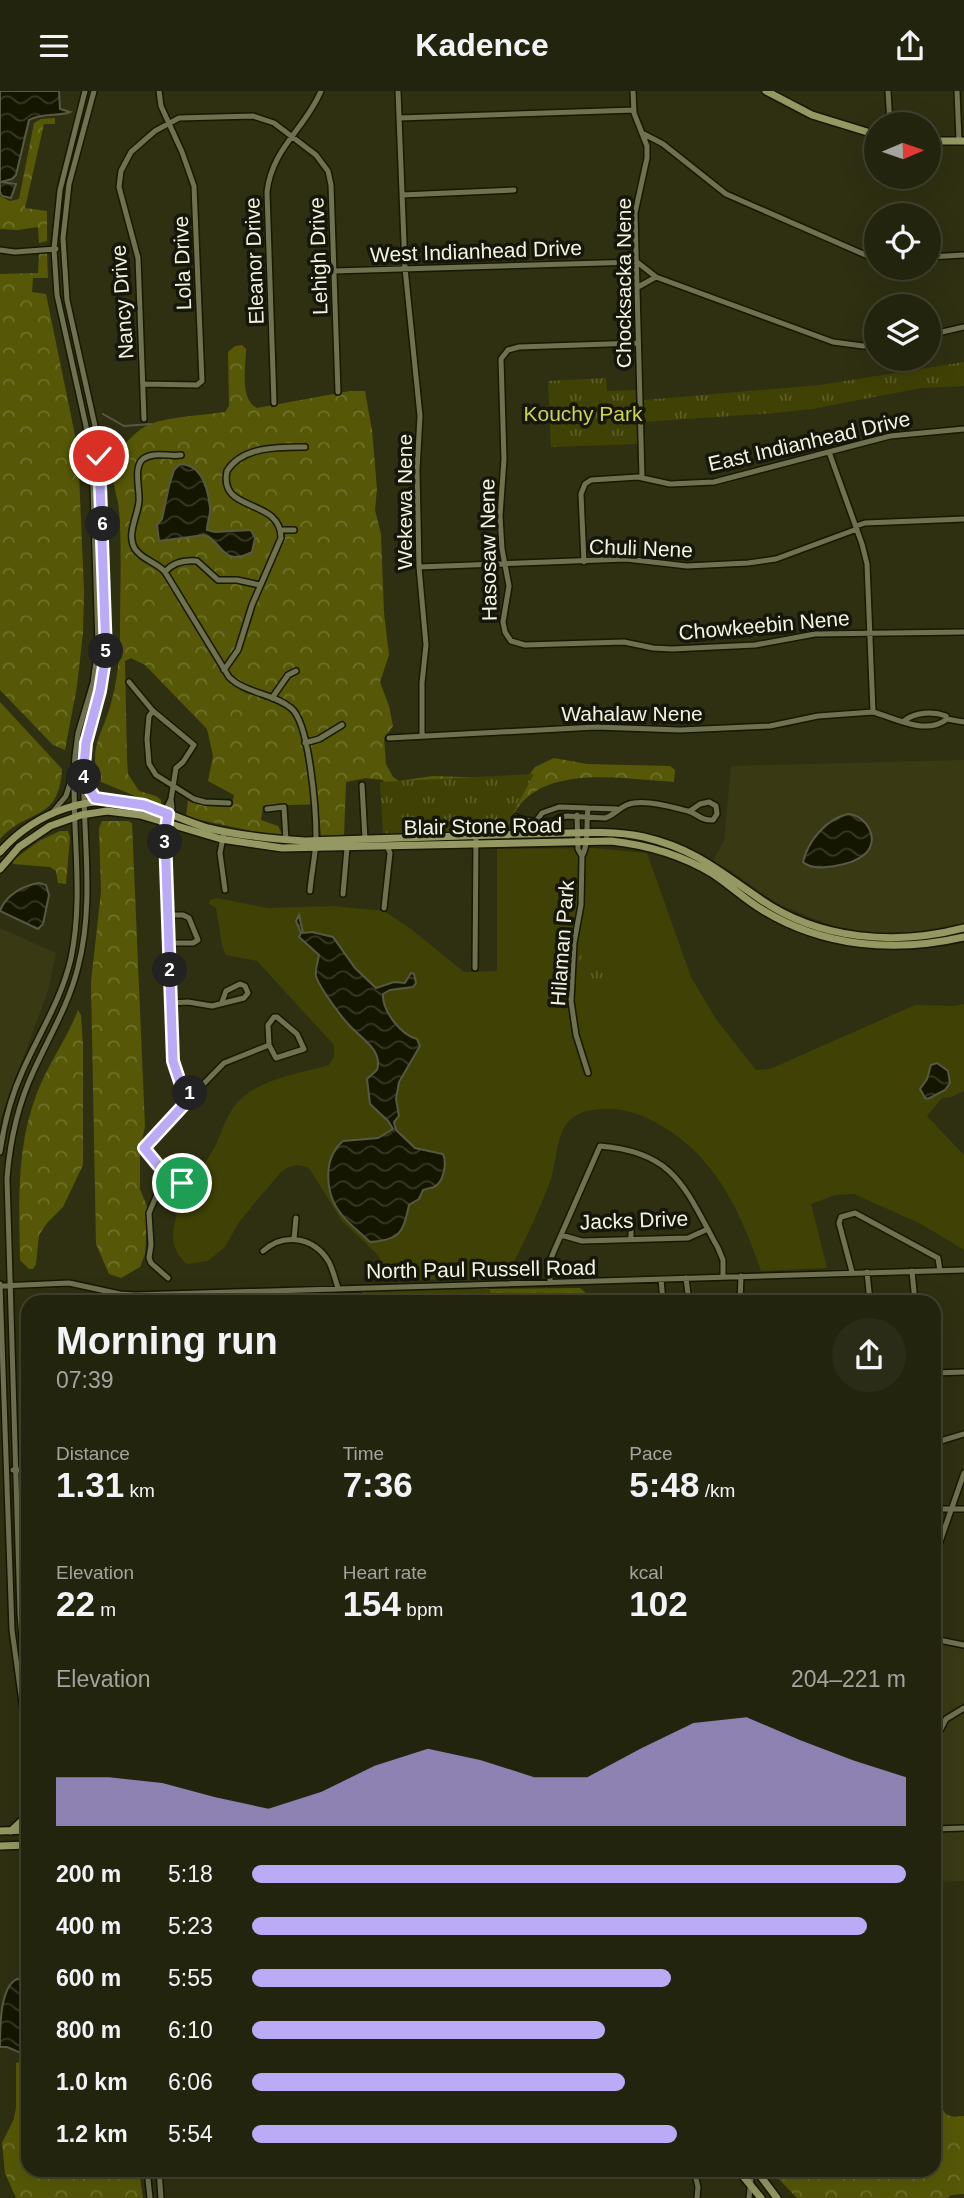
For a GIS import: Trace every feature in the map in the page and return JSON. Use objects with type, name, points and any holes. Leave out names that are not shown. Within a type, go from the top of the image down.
[{"type":"main road","points":[[766,91],[811,115],[864,131]]},
{"type":"main road","points":[[942,141],[962,141]]},
{"type":"main road","name":"Blair Stone Road","points":[[0,852],[23,830],[50,814],[75,805],[111,801],[144,805],[167,818]]},
{"type":"main road","name":"Blair Stone Road","points":[[0,869],[19,847],[50,826],[85,813],[125,812],[167,818],[272,847],[365,839],[582,837],[637,844],[668,853],[716,871],[759,908],[793,922],[860,940],[964,937]]},
{"type":"main road","name":"Blair Stone Road","points":[[222,835],[347,848],[391,848],[476,840]]},
{"type":"main road","name":"Blair Stone Road","points":[[932,939],[964,928]]},
{"type":"main road","points":[[10,1831],[21,1823]]},
{"type":"main road","points":[[0,1831],[21,1830]]},
{"type":"main road","points":[[0,1846],[21,1845]]},
{"type":"main road","points":[[744,2177],[761,2198]]},
{"type":"main road","points":[[760,2177],[777,2198]]},
{"type":"street","points":[[50,814],[66,796],[77,737],[92,691],[98,653],[95,528],[89,442],[59,303],[54,249],[60,190],[85,91]]},
{"type":"street","points":[[21,1633],[9,1285],[8,1164],[14,1126],[30,1079],[63,1012],[80,961],[87,901],[86,743],[100,691],[106,653],[103,527],[97,441],[66,300],[63,249],[68,192],[94,91]]},
{"type":"street","name":"Lola Drive","points":[[143,384],[197,385],[202,381],[196,202],[187,164],[161,106],[159,91]]},
{"type":"street","name":"Eleanor Drive","points":[[274,403],[267,192],[272,167],[283,147],[314,106],[321,91]]},
{"type":"street","name":"Wekewa Nene","points":[[398,91],[405,268],[419,408],[419,568],[426,645],[422,683],[422,736]]},
{"type":"street","name":"Chocksacka Nene","points":[[633,91],[634,110],[643,134],[647,158],[636,202],[642,477]]},
{"type":"street","points":[[888,91],[889,112]]},
{"type":"street","points":[[957,91],[962,141]]},
{"type":"street","points":[[399,118],[634,110]]},
{"type":"street","name":"Lehigh Drive","points":[[168,123],[189,117],[253,116],[274,123],[292,136],[316,155],[328,171],[331,185],[338,392]]},
{"type":"street","name":"Nancy Drive","points":[[145,419],[138,258],[132,228],[120,196],[119,179],[131,152],[168,123]]},
{"type":"street","points":[[643,134],[663,144],[726,194],[864,254]]},
{"type":"street","points":[[60,190],[68,192]]},
{"type":"street","points":[[402,195],[514,190]]},
{"type":"street","points":[[0,250],[15,252],[63,249]]},
{"type":"street","points":[[941,256],[964,255]]},
{"type":"street","points":[[636,262],[656,277],[833,342],[864,347]]},
{"type":"street","name":"West Indianhead Drive","points":[[334,271],[636,262]]},
{"type":"street","points":[[638,287],[656,277]]},
{"type":"street","points":[[941,332],[964,327]]},
{"type":"street","name":"Hasosaw Nene","points":[[525,645],[511,641],[504,628],[509,586],[504,565],[500,516],[504,459],[501,359],[508,350],[519,347],[638,343]]},
{"type":"street","name":"East Indianhead Drive","points":[[584,562],[582,489],[585,484],[598,479],[642,477],[670,484],[714,482],[904,433],[964,429]]},
{"type":"street","points":[[224,670],[238,650],[260,585],[278,549],[281,530],[272,516],[231,494],[227,487],[226,474],[233,462],[261,450],[305,447]]},
{"type":"street","points":[[830,452],[867,564],[873,712],[916,726],[939,725],[947,719]]},
{"type":"street","points":[[181,455],[148,457],[141,461],[138,469],[139,503],[133,526],[133,543],[139,553],[165,572],[224,670],[238,685],[288,705],[296,713],[312,778],[315,845],[310,891]]},
{"type":"street","name":"Chuli Nene","points":[[419,568],[636,559],[687,566],[748,563],[776,559],[865,523],[964,519]]},
{"type":"street","points":[[95,528],[103,527]]},
{"type":"street","points":[[281,530],[294,530]]},
{"type":"street","points":[[165,572],[176,562],[197,561],[218,580],[237,580],[260,585]]},
{"type":"street","name":"Chowkeebin Nene","points":[[525,645],[624,642],[672,649],[755,645],[815,633],[964,632]]},
{"type":"street","points":[[272,698],[288,675],[296,671]]},
{"type":"street","points":[[129,682],[153,712],[194,745],[176,768],[171,799],[166,809],[167,915],[175,1069],[180,1082],[192,1096]]},
{"type":"street","points":[[153,712],[148,723],[149,764],[156,775],[172,787],[205,802],[229,803]]},
{"type":"street","name":"Wahalaw Nene","points":[[389,738],[596,727],[680,730],[770,726],[818,716],[873,712]]},
{"type":"street","points":[[904,721],[914,714],[937,713],[947,719],[964,722]]},
{"type":"street","points":[[305,743],[319,739],[342,725]]},
{"type":"street","points":[[0,1151],[8,1113],[21,1075],[57,1002],[71,958],[77,907],[74,763]]},
{"type":"street","points":[[85,782],[95,798],[111,801]]},
{"type":"street","points":[[362,785],[365,839]]},
{"type":"street","points":[[516,817],[523,820],[554,821],[566,816],[605,818],[629,803],[643,802],[690,811],[700,819],[708,821],[716,818],[718,810],[713,803],[705,802],[690,811]]},
{"type":"street","points":[[267,809],[285,807],[286,840]]},
{"type":"street","points":[[537,820],[542,813],[552,808],[617,809]]},
{"type":"street","points":[[577,808],[582,837]]},
{"type":"street","points":[[582,837],[588,808]]},
{"type":"street","points":[[50,826],[66,824],[72,829],[76,839]]},
{"type":"street","points":[[222,835],[220,853],[225,890]]},
{"type":"street","name":"Hilaman Park","points":[[582,837],[581,905],[574,943],[571,1001],[576,1035],[588,1073]]},
{"type":"street","points":[[475,968],[476,840]]},
{"type":"street","points":[[343,894],[347,848]]},
{"type":"street","points":[[384,908],[391,848]]},
{"type":"street","points":[[167,915],[184,915],[189,918],[198,940],[193,943],[169,943]]},
{"type":"street","points":[[171,1003],[188,1002],[216,1006],[244,997],[248,993],[245,986],[240,984],[226,991],[222,1002]]},
{"type":"street","points":[[277,1017],[298,1034],[304,1049],[276,1058],[269,1045],[268,1025],[277,1017]]},
{"type":"street","points":[[182,1183],[161,1167],[144,1148],[224,1063],[269,1045]]},
{"type":"street","points":[[21,1075],[30,1079]]},
{"type":"street","points":[[550,1281],[550,1261],[600,1146],[637,1151],[664,1165],[682,1184],[721,1254],[723,1277]]},
{"type":"street","points":[[161,1167],[158,1192],[149,1213],[149,1258],[150,1263],[168,1278]]},
{"type":"street","points":[[852,1272],[839,1223],[841,1217],[850,1213],[855,1213],[938,1258],[940,1271]]},
{"type":"street","points":[[631,1216],[631,1239]]},
{"type":"street","points":[[294,1239],[296,1218]]},
{"type":"street","name":"Jacks Drive","points":[[561,1235],[576,1240],[688,1238],[708,1229]]},
{"type":"street","points":[[264,1251],[276,1242],[294,1239],[310,1244],[325,1257],[338,1288]]},
{"type":"street","name":"North Paul Russell Road","points":[[203,1295],[550,1281],[964,1270]]},
{"type":"street","points":[[912,1271],[914,1295]]},
{"type":"street","points":[[867,1272],[869,1295]]},
{"type":"street","points":[[740,1295],[741,1276]]},
{"type":"street","points":[[686,1278],[688,1295]]},
{"type":"street","points":[[660,1279],[662,1295]]},
{"type":"street","name":"North Paul Russell Road","points":[[0,1285],[69,1283],[126,1295]]},
{"type":"street","points":[[0,1285],[13,1653],[21,1703]]},
{"type":"street","points":[[941,1373],[964,1372]]},
{"type":"street","points":[[941,1441],[964,1434]]},
{"type":"street","points":[[6,1471],[21,1470]]},
{"type":"street","points":[[941,1540],[964,1473]]},
{"type":"street","points":[[941,1509],[964,1509]]},
{"type":"street","points":[[941,1640],[964,1645]]},
{"type":"street","points":[[941,1729],[946,1720],[964,1708]]},
{"type":"street","points":[[941,1829],[964,1828]]},
{"type":"street","points":[[148,2177],[150,2198]]},
{"type":"street","points":[[160,2177],[161,2198]]},
{"type":"street","points":[[696,2177],[697,2198]]},
{"type":"street","points":[[749,2198],[752,2177]]},
{"type":"shaded area","points":[[964,760],[964,923],[914,932],[873,934],[835,927],[778,904],[731,871],[713,862],[724,840],[731,766]]},
{"type":"shaded area","points":[[0,928],[56,953],[48,991],[0,1120]]},
{"type":"shaded area","points":[[941,1644],[964,1649],[964,1881],[941,1882]]},
{"type":"green space","points":[[55,118],[55,124],[44,124],[25,208],[47,211],[47,241],[39,243],[38,227],[0,229],[0,196],[10,201],[19,199],[34,123],[41,119]]},
{"type":"green space","points":[[47,253],[48,278],[33,278],[32,292],[46,294],[78,450],[84,591],[77,686],[65,750],[53,745],[0,690],[0,274],[38,273],[39,254]]},
{"type":"green space","points":[[242,345],[246,349],[246,390],[251,404],[257,408],[350,391],[365,391],[372,430],[377,489],[375,510],[381,534],[384,613],[389,655],[380,682],[393,726],[384,738],[386,764],[393,777],[399,781],[433,776],[517,779],[554,758],[587,764],[670,766],[675,770],[674,782],[603,777],[555,783],[534,792],[518,807],[508,829],[389,835],[387,791],[383,780],[366,778],[346,782],[344,836],[321,836],[318,804],[263,806],[261,820],[278,826],[282,834],[279,837],[186,817],[188,800],[204,805],[231,807],[234,795],[208,781],[213,756],[207,729],[145,665],[131,658],[125,661],[128,774],[139,791],[156,796],[161,800],[161,804],[159,806],[99,781],[95,752],[114,691],[119,651],[120,538],[119,508],[112,475],[113,462],[126,443],[146,426],[173,418],[225,412],[229,406],[228,352],[235,346]]},
{"type":"green space","points":[[964,362],[964,386],[921,388],[812,409],[644,422],[644,400],[820,385],[908,371],[941,371],[941,366]]},
{"type":"green space","name":"Kouchy Park","points":[[606,378],[607,391],[636,390],[638,444],[551,447],[548,381]]},
{"type":"green space","points":[[0,702],[62,769],[60,786],[48,807],[10,829],[0,839]]},
{"type":"green space","points":[[534,774],[505,829],[383,834],[380,782]]},
{"type":"green space","points":[[102,821],[132,823],[145,1127],[140,1149],[140,1189],[148,1209],[145,1254],[140,1267],[121,1278],[109,1274],[96,1244],[91,982],[101,892],[99,828]]},
{"type":"green space","points":[[60,831],[68,831],[70,837],[66,884],[58,883],[56,871],[50,867],[13,864],[13,860],[39,841]]},
{"type":"green space","points":[[593,848],[647,853],[691,977],[716,1019],[756,1070],[770,1069],[915,1005],[964,1004],[964,1091],[942,1098],[927,1116],[964,1155],[964,1250],[921,1224],[854,1194],[835,1195],[811,1204],[827,1268],[761,1271],[737,1211],[703,1159],[655,1122],[632,1112],[606,1109],[582,1112],[572,1118],[564,1128],[546,1192],[507,1277],[383,1281],[379,1256],[342,1221],[309,1168],[297,1165],[280,1173],[239,1222],[225,1247],[208,1261],[187,1264],[177,1252],[173,1237],[175,1221],[189,1189],[214,1148],[233,1108],[252,1090],[284,1077],[329,1065],[334,1057],[334,1045],[257,961],[226,955],[216,908],[209,904],[210,900],[217,898],[268,908],[332,906],[384,911],[464,972],[497,971],[497,849]]},
{"type":"green space","points":[[603,946],[604,986],[580,986],[579,947]]},
{"type":"green space","points":[[78,1010],[81,1015],[83,1045],[83,1165],[63,1207],[39,1235],[36,1264],[33,1269],[29,1269],[20,1260],[20,1175],[25,1134],[41,1082]]},
{"type":"green space","points":[[489,1287],[491,1295],[366,1295],[365,1290]]},
{"type":"green space","points":[[580,1288],[588,1295],[363,1295],[362,1290]]},
{"type":"green space","points":[[21,2062],[21,2177],[140,2177],[143,2198],[16,2198],[5,2173],[2,2143],[14,2119],[16,2063]]},
{"type":"green space","points":[[941,2106],[950,2116],[964,2116],[964,2194],[951,2195],[948,2198],[797,2198],[777,2177],[941,2177]]},
{"type":"water","points":[[0,91],[59,91],[60,109],[70,112],[29,120],[16,175],[1,182],[16,184],[11,198],[2,196],[0,192]]},
{"type":"water","points":[[180,464],[194,468],[205,486],[210,510],[207,530],[251,530],[255,538],[252,552],[235,557],[229,555],[204,535],[159,541],[157,525],[162,519],[174,470]]},
{"type":"water","points":[[848,814],[855,815],[866,823],[869,829],[872,842],[865,854],[834,866],[816,867],[803,862],[809,846],[819,832],[832,821]]},
{"type":"water","points":[[39,883],[46,885],[49,895],[43,924],[38,929],[0,911],[15,892]]},
{"type":"water","points":[[299,915],[303,933],[312,932],[333,937],[355,968],[376,988],[394,982],[405,983],[411,973],[414,974],[416,983],[413,987],[390,990],[383,994],[389,1015],[405,1033],[417,1039],[420,1046],[399,1082],[396,1099],[399,1116],[394,1122],[396,1130],[415,1148],[443,1154],[445,1167],[437,1185],[423,1190],[419,1199],[409,1205],[399,1233],[388,1239],[370,1242],[342,1215],[329,1188],[329,1167],[336,1149],[343,1141],[378,1138],[393,1129],[370,1104],[367,1079],[377,1070],[377,1057],[321,987],[316,976],[319,955],[299,937],[301,933],[296,921]]},
{"type":"water","points":[[937,1063],[948,1071],[950,1083],[945,1090],[928,1099],[920,1089],[927,1079],[931,1065]]},
{"type":"water","points":[[21,1980],[21,2053],[0,2047],[4,1998],[11,1983]]},
{"type":"waterway","points":[[103,414],[124,426],[151,424]]},
{"type":"route","points":[[99,456],[107,629],[100,691],[86,743],[85,782],[90,794],[95,798],[144,805],[168,814],[165,836],[173,1061],[180,1082],[192,1096],[144,1148],[158,1165],[182,1183]]}]
